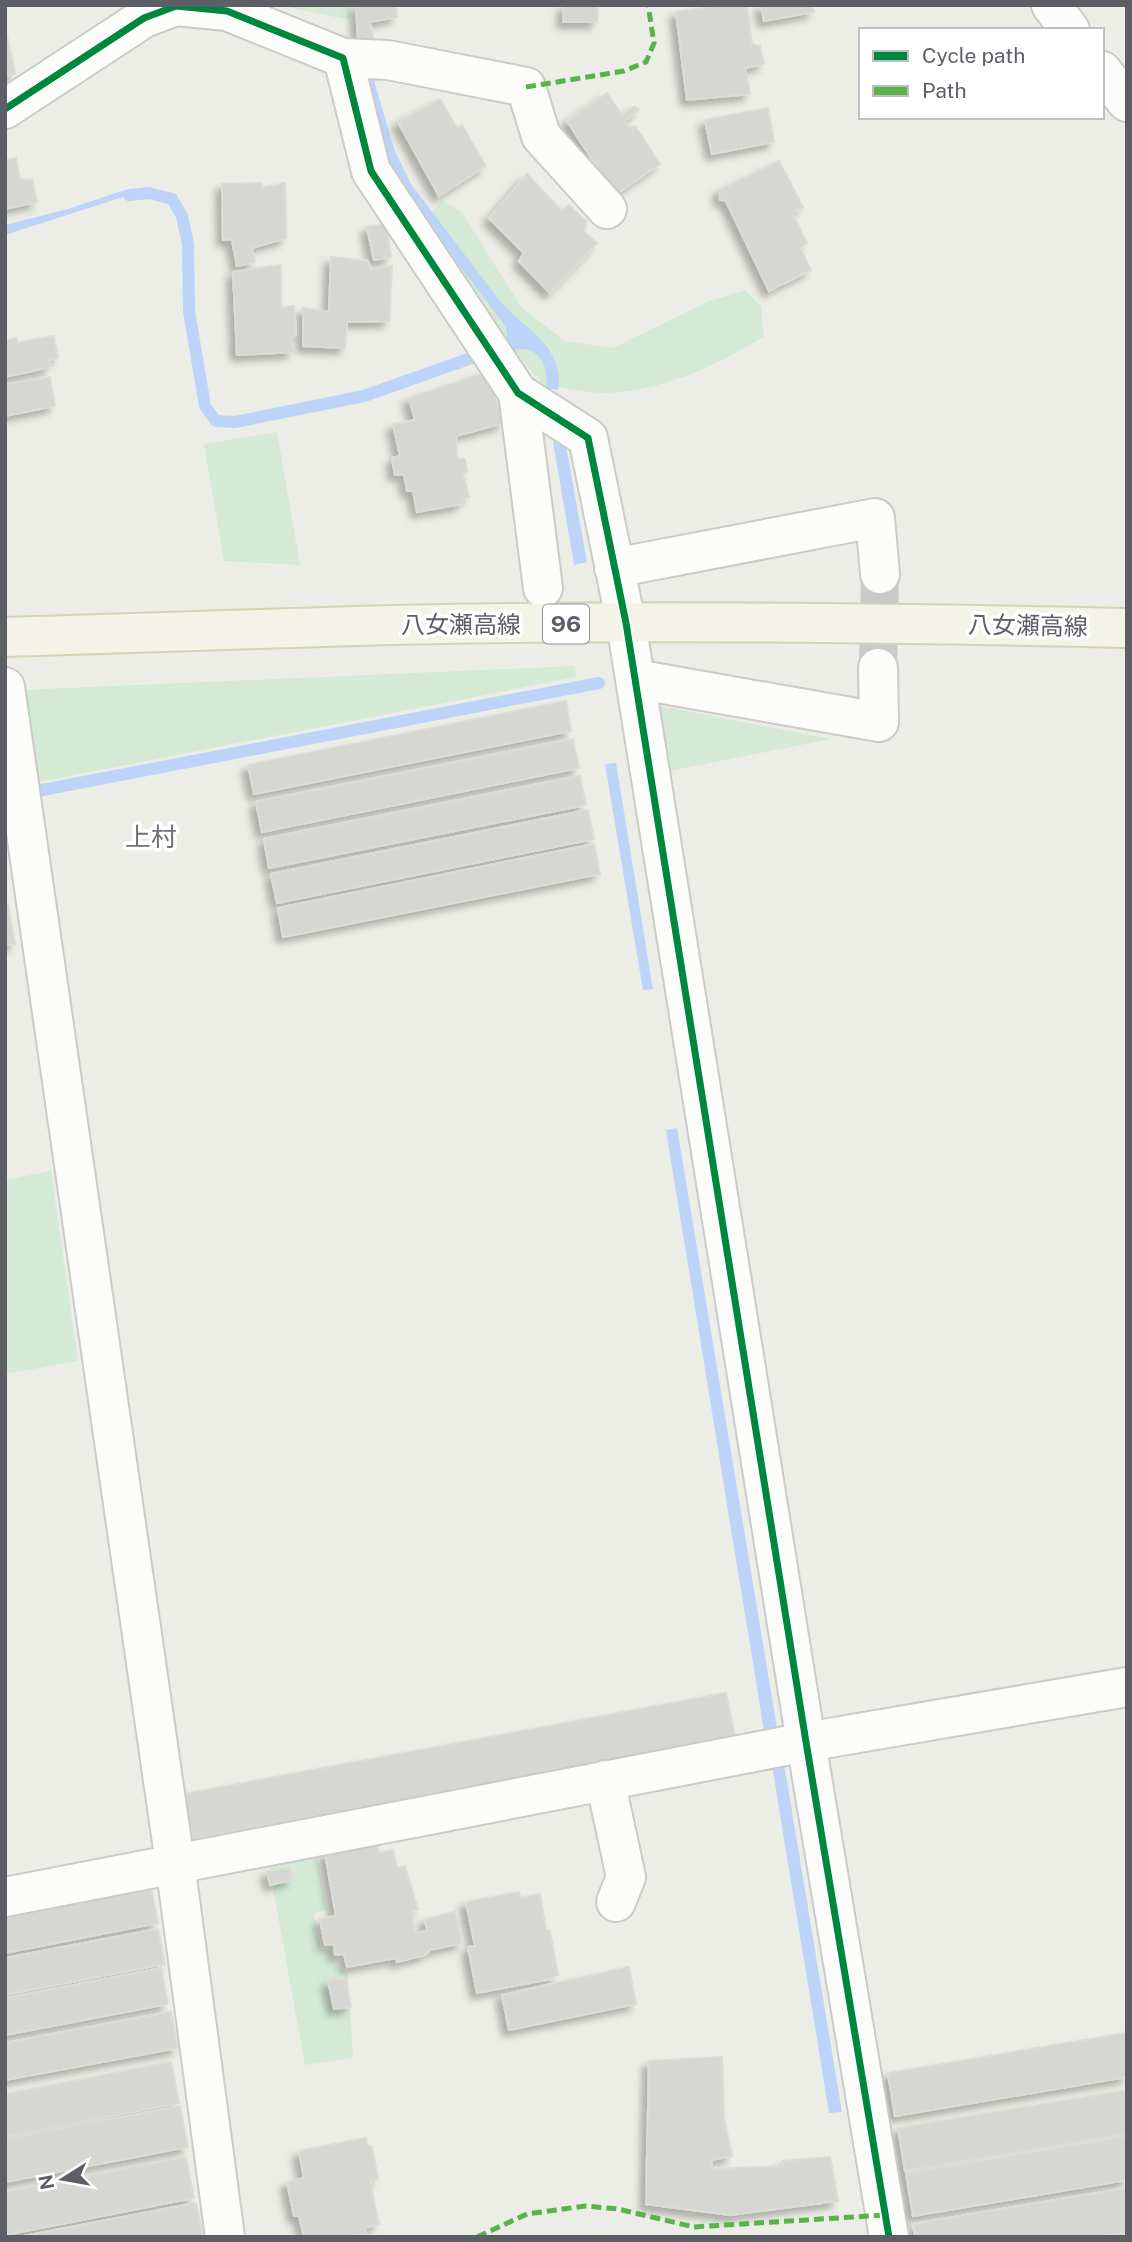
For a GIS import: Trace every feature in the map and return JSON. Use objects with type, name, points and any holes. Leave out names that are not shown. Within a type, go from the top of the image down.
[{"type":"main road","name":"八女瀬高線","points":[[5,637],[355,626],[626,623],[858,622],[1127,628]]},
{"type":"street","points":[[1051,5],[1068,28]]},
{"type":"street","points":[[5,109],[144,18],[176,6],[227,11],[343,58],[388,60],[526,87],[541,136],[607,209]]},
{"type":"street","points":[[343,58],[371,170],[518,393],[588,438],[626,623],[806,1742],[889,2237]]},
{"type":"street","points":[[1104,73],[1127,102]]},
{"type":"street","points":[[518,393],[543,588]]},
{"type":"street","points":[[614,568],[876,518],[880,574]]},
{"type":"street","points":[[635,679],[879,722],[878,668]]},
{"type":"street","points":[[5,687],[175,1863],[225,2237]]},
{"type":"street","points":[[5,1897],[806,1742],[1127,1687]]},
{"type":"street","points":[[605,1780],[626,1877],[616,1902]]},
{"type":"green space","points":[[291,5],[352,5],[350,20],[291,8]]},
{"type":"green space","points":[[442,201],[462,212],[521,307],[565,341],[613,348],[707,302],[745,290],[761,306],[764,336],[708,367],[645,388],[603,393],[544,385],[508,344],[465,279],[429,216]]},
{"type":"green space","points":[[277,432],[300,565],[224,561],[204,444]]},
{"type":"green space","points":[[575,666],[576,677],[39,782],[22,690]]},
{"type":"green space","points":[[656,705],[831,739],[665,772]]},
{"type":"green space","points":[[51,1171],[78,1361],[5,1374],[5,1180]]},
{"type":"green space","points":[[315,1847],[327,1909],[314,1914],[321,1949],[330,1950],[336,1965],[348,1974],[353,2058],[305,2065],[267,1855]]},
{"type":"water","points":[[371,70],[394,149],[411,184],[500,301],[549,350],[559,375],[558,390],[547,388],[544,365],[532,351],[515,350],[479,361],[477,356],[507,337],[506,327],[402,190],[385,154],[361,76]]},
{"type":"water","points":[[125,190],[129,195],[5,235],[5,225],[68,209]]},
{"type":"water","points":[[565,440],[587,562],[574,565],[553,442]]},
{"type":"water","points":[[616,763],[653,989],[643,990],[605,764]]},
{"type":"water","points":[[677,1128],[777,1728],[764,1731],[666,1130]]},
{"type":"water","points":[[784,1763],[842,2112],[829,2113],[772,1765]]},
{"type":"building","points":[[356,5],[396,5],[397,17],[370,22],[374,40],[358,42]]},
{"type":"building","points":[[564,5],[598,5],[597,22],[563,22]]},
{"type":"building","points":[[720,5],[747,5],[752,45],[760,46],[764,64],[745,68],[750,94],[687,100],[676,12]]},
{"type":"building","points":[[761,5],[812,5],[814,12],[764,21]]},
{"type":"building","points":[[5,27],[15,74],[5,76]]},
{"type":"building","points":[[607,93],[622,115],[635,106],[639,110],[624,121],[629,128],[635,126],[660,164],[615,195],[567,121]]},
{"type":"building","points":[[440,99],[457,128],[462,125],[486,166],[439,196],[398,122]]},
{"type":"building","points":[[768,108],[774,142],[712,154],[705,120]]},
{"type":"building","points":[[16,158],[20,180],[32,179],[37,202],[5,209],[5,160]]},
{"type":"building","points":[[779,161],[803,207],[792,213],[807,243],[800,248],[811,270],[769,291],[726,201],[720,200],[719,190]]},
{"type":"building","points":[[527,174],[562,211],[569,205],[587,222],[584,232],[597,243],[550,293],[519,261],[524,253],[489,218]]},
{"type":"building","points":[[261,183],[263,188],[285,183],[286,238],[252,248],[255,262],[237,266],[232,240],[223,240],[222,184]]},
{"type":"building","points":[[386,224],[391,257],[374,260],[367,227]]},
{"type":"building","points":[[331,257],[368,261],[371,270],[392,266],[389,321],[347,322],[345,348],[303,346],[303,308],[329,312]]},
{"type":"building","points":[[281,265],[281,308],[294,306],[296,335],[291,336],[293,352],[237,355],[233,272]]},
{"type":"building","points":[[54,336],[58,358],[49,360],[51,367],[5,377],[5,341],[16,338],[18,343]]},
{"type":"building","points":[[484,373],[486,381],[490,382],[504,423],[456,436],[457,459],[465,459],[467,472],[463,473],[469,497],[461,499],[462,504],[417,512],[413,491],[407,491],[404,474],[395,475],[392,458],[400,456],[393,424],[415,420],[409,398]]},
{"type":"building","points":[[50,377],[55,406],[5,416],[5,385]]},
{"type":"building","points":[[566,701],[571,731],[254,794],[248,765]]},
{"type":"building","points":[[573,739],[579,768],[262,832],[256,802]]},
{"type":"building","points":[[580,776],[586,805],[269,868],[264,839]]},
{"type":"building","points":[[588,810],[594,839],[277,903],[271,874]]},
{"type":"building","points":[[594,844],[600,874],[283,937],[278,908]]},
{"type":"building","points":[[5,905],[8,905],[15,944],[5,945]]},
{"type":"building","points":[[726,1693],[735,1737],[193,1839],[184,1794]]},
{"type":"building","points":[[377,1841],[379,1853],[393,1850],[397,1868],[405,1866],[418,1910],[411,1911],[415,1933],[427,1931],[425,1919],[455,1912],[462,1943],[430,1950],[425,1955],[397,1962],[396,1958],[347,1967],[344,1954],[335,1955],[334,1944],[325,1945],[320,1919],[336,1916],[325,1853]]},
{"type":"building","points":[[290,1868],[292,1880],[270,1885],[267,1871]]},
{"type":"building","points":[[151,1888],[158,1923],[5,1953],[5,1916]]},
{"type":"building","points":[[519,1892],[520,1898],[540,1894],[558,1975],[551,1979],[477,1993],[468,1947],[475,1946],[466,1902]]},
{"type":"building","points":[[158,1929],[165,1964],[5,1995],[5,1958]]},
{"type":"building","points":[[629,1967],[636,2004],[509,2030],[502,1995]]},
{"type":"building","points":[[161,1968],[168,2004],[5,2035],[5,1998]]},
{"type":"building","points":[[345,1978],[351,2007],[334,2009],[328,1981]]},
{"type":"building","points":[[171,2012],[178,2048],[5,2080],[5,2043]]},
{"type":"building","points":[[1127,2033],[1127,2077],[895,2116],[888,2073]]},
{"type":"building","points":[[722,2057],[724,2118],[732,2156],[712,2160],[712,2169],[784,2166],[783,2161],[830,2157],[838,2201],[730,2215],[646,2204],[649,2061]]},
{"type":"building","points":[[171,2062],[179,2103],[5,2137],[5,2094]]},
{"type":"building","points":[[1127,2090],[1127,2134],[905,2171],[898,2128]]},
{"type":"building","points":[[180,2106],[188,2147],[5,2182],[5,2139]]},
{"type":"building","points":[[1127,2136],[1127,2180],[913,2216],[906,2173]]},
{"type":"building","points":[[366,2138],[368,2146],[372,2147],[378,2179],[370,2181],[379,2224],[365,2228],[366,2234],[349,2237],[304,2237],[299,2216],[294,2216],[287,2182],[304,2178],[299,2151]]},
{"type":"building","points":[[186,2157],[194,2198],[5,2235],[5,2192]]},
{"type":"building","points":[[1127,2188],[1127,2232],[1098,2237],[915,2237],[913,2224]]},
{"type":"building","points":[[196,2203],[203,2237],[19,2237]]},
{"type":"waterway","points":[[129,195],[149,193],[172,199],[182,216],[188,244],[189,311],[205,406],[216,421],[235,422],[364,396],[477,356]]},
{"type":"waterway","points":[[32,792],[599,683]]},
{"type":"tunnel","points":[[878,668],[880,574]]},
{"type":"marked path","points":[[526,87],[624,71],[646,62],[654,43],[648,5]]},
{"type":"marked path","points":[[477,2237],[527,2214],[585,2206],[618,2209],[694,2227],[885,2215]]},
{"type":"cycle path","points":[[5,109],[144,18],[176,6],[227,11],[343,58],[371,171],[518,393],[588,438],[626,623],[806,1742],[889,2237]]},
{"type":"district","name":"上村","points":[[151,837]]}]
